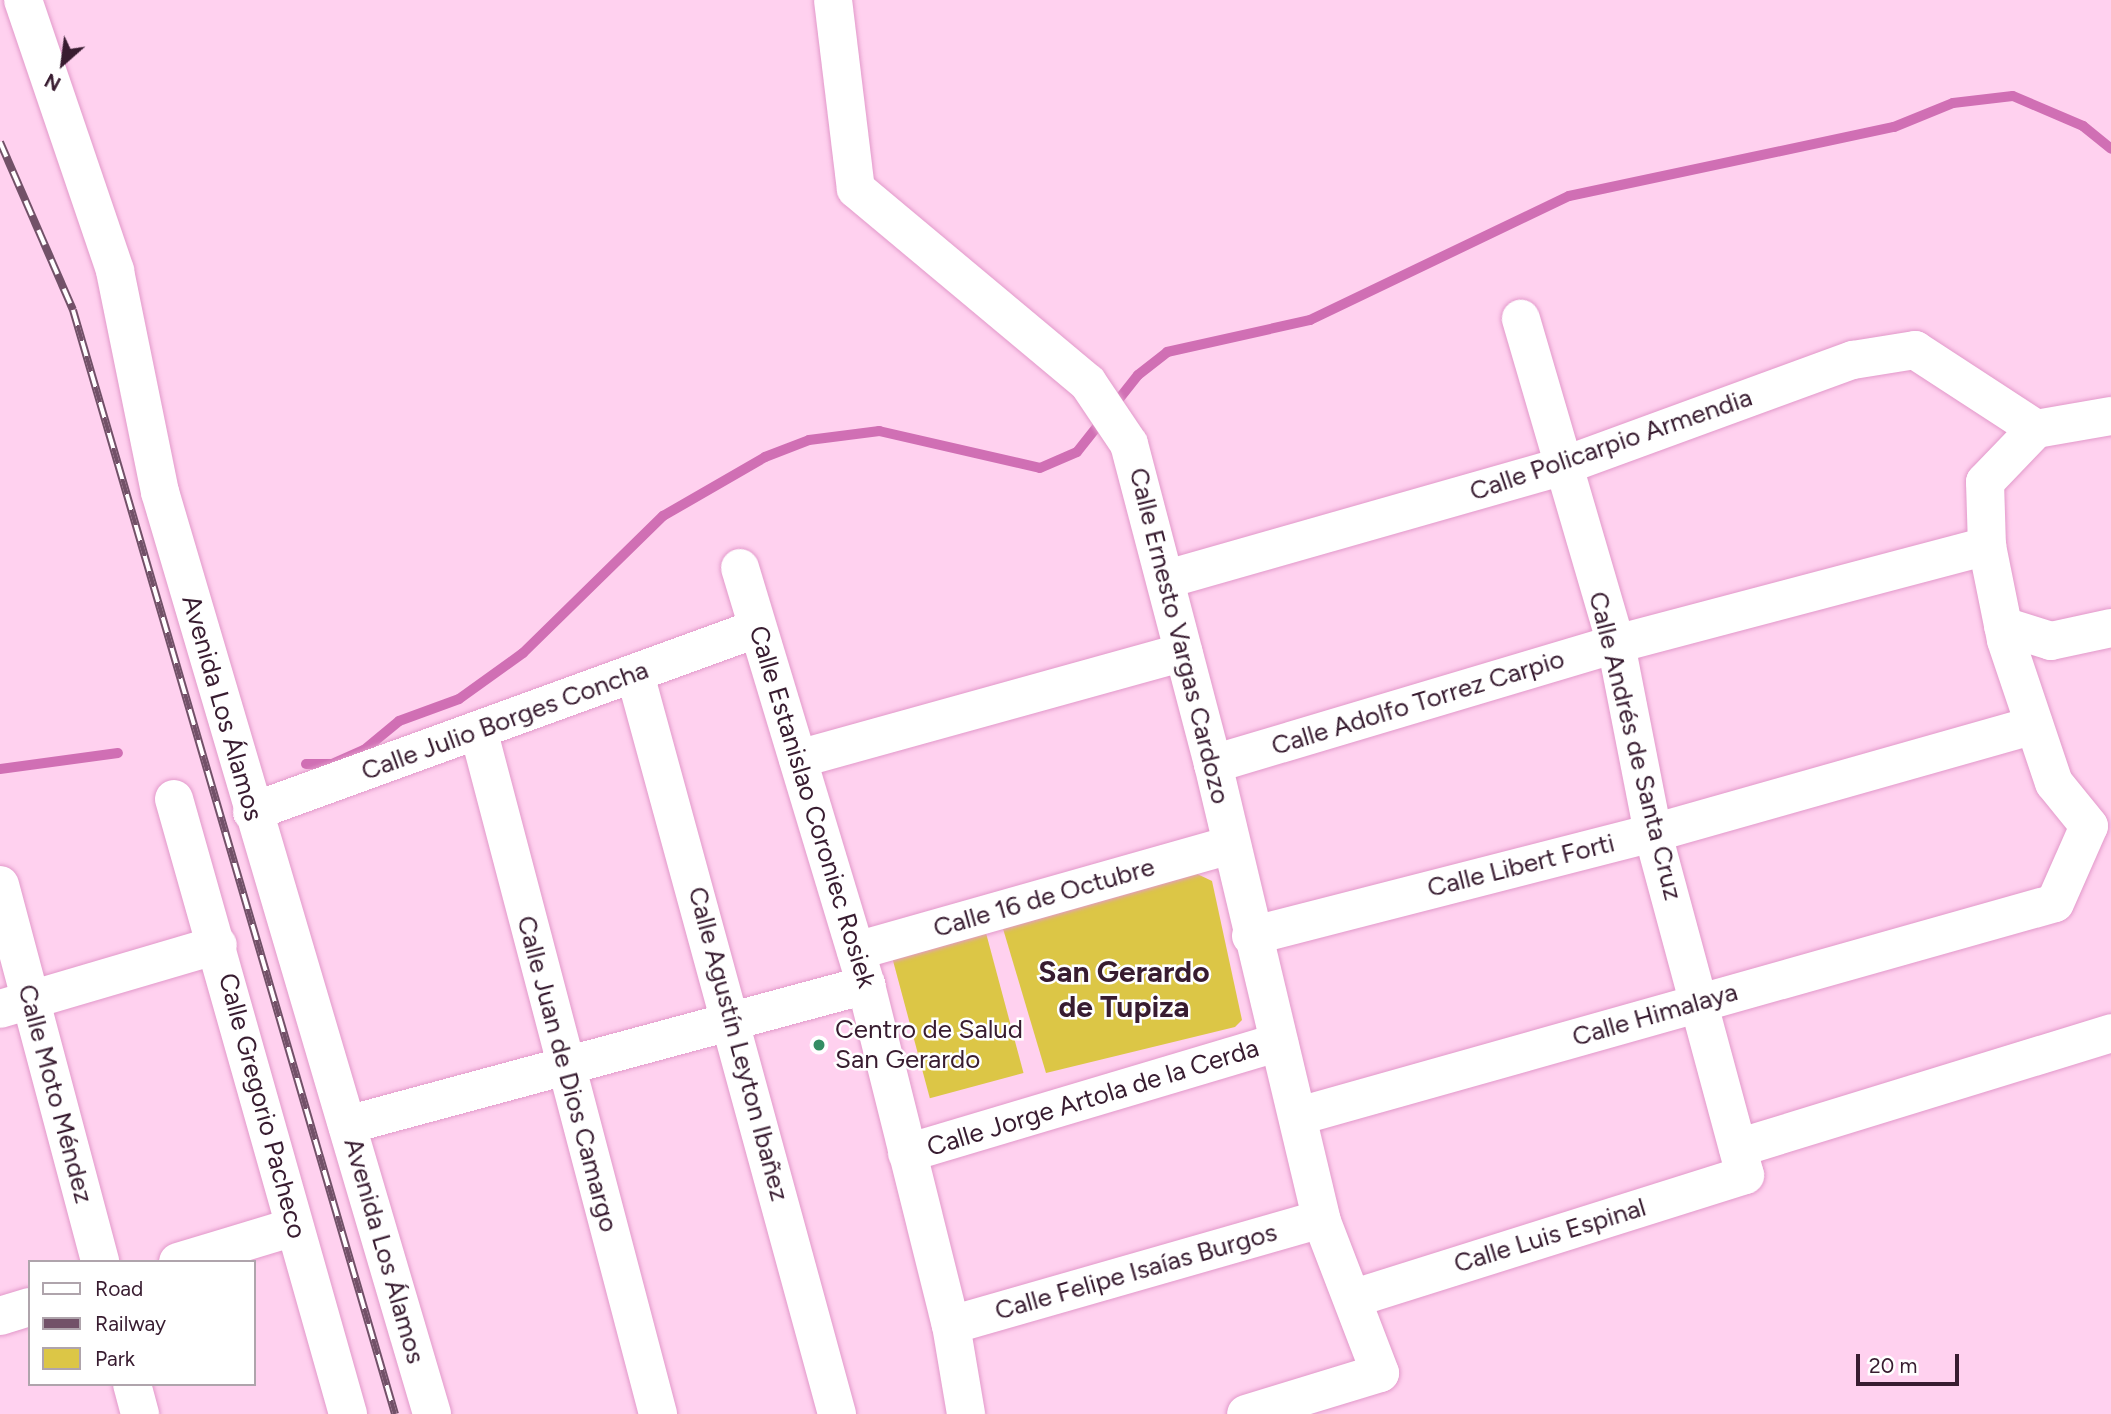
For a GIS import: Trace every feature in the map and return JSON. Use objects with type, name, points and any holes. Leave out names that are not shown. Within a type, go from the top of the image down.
[{"type":"street","name":"Avenida Los Álamos","points":[[23,0],[115,271],[160,492],[252,812],[432,1414]]},
{"type":"street","name":"Calle Ernesto Vargas Cardozo","points":[[833,0],[856,189],[1087,383],[1129,443],[1167,579],[1213,764],[1251,936],[1299,1116],[1321,1219],[1355,1298],[1380,1373],[1247,1414]]},
{"type":"street","name":"Calle Andrés de Santa Cruz","points":[[1521,319],[1560,467],[1616,645],[1653,833],[1742,1161]]},
{"type":"street","name":"Calle Policarpio Armendia","points":[[1167,579],[1560,467],[1853,360],[1915,350],[2036,429]]},
{"type":"street","points":[[2100,823],[2054,783],[2034,725],[2003,626],[1987,545],[1985,482],[2036,429],[2111,416]]},
{"type":"street","name":"Calle Adolfo Torrez Carpio","points":[[1213,764],[1616,645],[1987,545]]},
{"type":"street","name":"Calle Estanislao Coroniec Rosiek","points":[[740,568],[861,968],[951,1325],[966,1414]]},
{"type":"street","points":[[2003,626],[2051,641],[2111,628]]},
{"type":"street","name":"Calle Julio Borges Concha","points":[[252,812],[479,733],[758,628]]},
{"type":"street","points":[[798,759],[1184,652]]},
{"type":"street","name":"Calle Agustín Leyton Ibañez","points":[[635,674],[734,1020],[836,1414]]},
{"type":"street","name":"Calle Libert Forti","points":[[1251,936],[1653,833],[2034,725]]},
{"type":"street","name":"Calle Juan de Dios Camargo","points":[[479,733],[563,1064],[658,1414]]},
{"type":"street","name":"Calle Gregorio Pacheco","points":[[174,799],[218,945],[348,1414]]},
{"type":"street","name":"Calle Himalaya","points":[[1299,1116],[2055,904],[2100,823]]},
{"type":"street","name":"Calle 16 de Octubre","points":[[346,1125],[563,1064],[734,1020],[861,968],[1231,845]]},
{"type":"street","name":"Calle Moto Méndez","points":[[0,885],[15,1005],[99,1260]]},
{"type":"street","points":[[15,1005],[218,945]]},
{"type":"street","name":"Calle Luis Espinal","points":[[1355,1298],[2111,1033]]},
{"type":"street","name":"Calle Jorge Artola de la Cerda","points":[[907,1153],[1279,1042]]},
{"type":"street","name":"Calle Felipe Isaías Burgos","points":[[951,1325],[1321,1219]]},
{"type":"street","points":[[185,1260],[294,1227]]},
{"type":"street","points":[[0,1316],[28,1308]]},
{"type":"street","points":[[133,1386],[140,1414]]},
{"type":"green space","points":[[1193,872],[1212,881],[1242,1020],[1235,1027],[1046,1073],[1001,922]]},
{"type":"green space","points":[[986,933],[1024,1073],[930,1098],[892,958]]},
{"type":"waterway","points":[[306,764],[332,764],[364,750],[399,721],[459,699],[523,653],[663,516],[765,457],[809,440],[879,431],[1040,468],[1077,452],[1138,375],[1167,352],[1310,320],[1569,196],[1894,127],[1953,103],[2013,96],[2083,126],[2111,149]]},
{"type":"waterway","points":[[0,769],[118,753]]},
{"type":"railway","points":[[0,142],[73,310],[395,1414]]},
{"type":"place","name":"Centro de Salud San Gerardo","points":[[819,1045]]},
{"type":"district","name":"San Gerardo de Tupiza","points":[[1124,989]]}]
